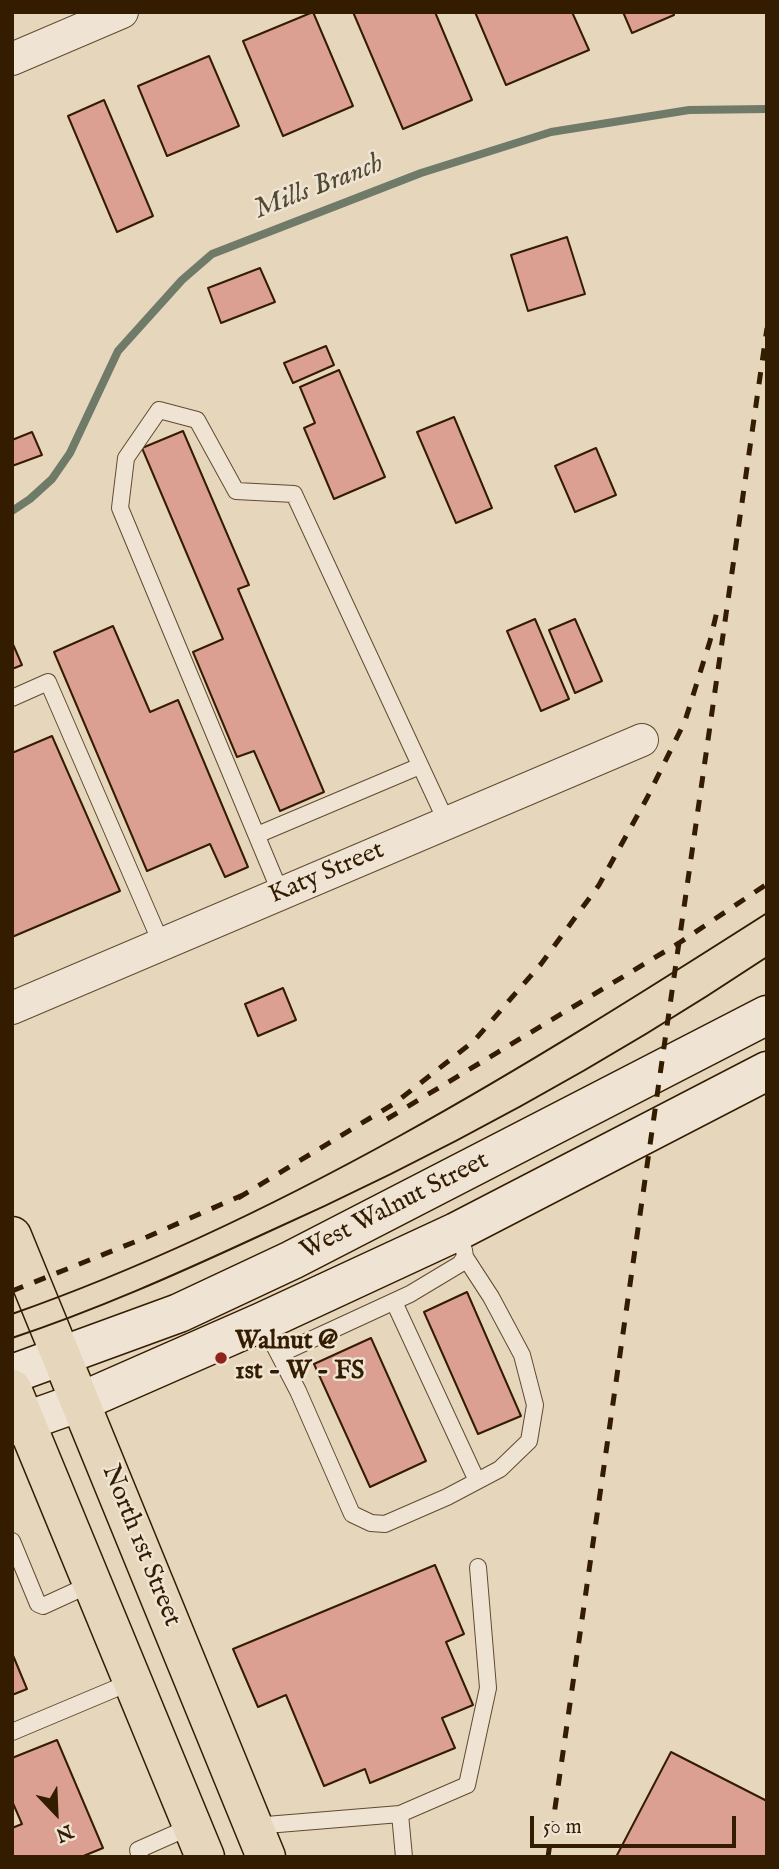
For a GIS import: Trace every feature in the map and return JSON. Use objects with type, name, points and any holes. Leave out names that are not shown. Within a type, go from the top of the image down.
[{"type":"main road","name":"West Walnut Street","points":[[12,1374],[179,1313],[292,1260],[767,1016]]},
{"type":"main road","name":"West Walnut Street","points":[[16,1412],[80,1402],[271,1338],[461,1244],[767,1071]]},
{"type":"main road","points":[[433,1188],[461,1244]]},
{"type":"main road","name":"North 1st Street","points":[[12,1236],[63,1355],[260,1842]]},
{"type":"main road","points":[[16,1412],[198,1841]]},
{"type":"street","points":[[12,59],[122,12]]},
{"type":"street","name":"Katy Street","points":[[12,1008],[642,740]]},
{"type":"lane","points":[[281,894],[120,508],[126,458],[159,410],[197,420],[236,491],[294,494],[447,823]]},
{"type":"lane","points":[[12,698],[48,682],[162,944]]},
{"type":"lane","points":[[257,835],[420,765]]},
{"type":"lane","points":[[461,1244],[522,1355],[535,1405],[529,1441],[500,1469],[477,1481],[385,1524],[371,1523],[352,1514],[271,1338],[394,1301],[460,1264],[461,1244]]},
{"type":"lane","points":[[394,1301],[477,1481]]},
{"type":"lane","points":[[12,1541],[38,1604],[43,1606],[91,1584]]},
{"type":"lane","points":[[260,1842],[400,1814],[467,1785],[488,1688],[478,1567]]},
{"type":"lane","points":[[12,1732],[131,1682]]},
{"type":"lane","points":[[400,1814],[404,1857]]},
{"type":"lane","points":[[141,1857],[138,1850],[198,1841]]},
{"type":"building","points":[[313,12],[353,106],[283,136],[243,41]]},
{"type":"building","points":[[353,12],[435,12],[472,100],[403,129]]},
{"type":"building","points":[[475,12],[572,12],[589,50],[506,85]]},
{"type":"building","points":[[623,12],[673,12],[674,15],[632,33]]},
{"type":"building","points":[[209,56],[239,126],[167,156],[138,86]]},
{"type":"building","points":[[104,100],[153,216],[117,232],[68,116]]},
{"type":"building","points":[[567,237],[585,294],[528,311],[511,255]]},
{"type":"building","points":[[260,268],[275,302],[221,323],[208,288]]},
{"type":"building","points":[[326,346],[334,365],[293,383],[284,363]]},
{"type":"building","points":[[339,370],[385,477],[334,499],[304,428],[315,423],[300,387]]},
{"type":"building","points":[[454,417],[492,508],[456,523],[417,432]]},
{"type":"building","points":[[183,431],[249,585],[238,589],[324,792],[280,811],[254,751],[237,757],[193,652],[223,639],[142,448]]},
{"type":"building","points":[[32,432],[42,455],[12,466],[12,440]]},
{"type":"building","points":[[596,448],[616,495],[575,512],[555,466]]},
{"type":"building","points":[[535,619],[569,699],[541,711],[507,631]]},
{"type":"building","points":[[575,619],[602,681],[575,693],[549,630]]},
{"type":"building","points":[[113,626],[150,712],[178,700],[248,867],[225,877],[210,844],[147,871],[54,652]]},
{"type":"building","points":[[12,642],[22,665],[12,669]]},
{"type":"building","points":[[52,736],[120,891],[12,937],[12,753]]},
{"type":"building","points":[[283,988],[296,1020],[258,1036],[245,1004]]},
{"type":"building","points":[[467,1292],[521,1416],[478,1434],[424,1312]]},
{"type":"building","points":[[371,1338],[426,1461],[370,1487],[314,1364]]},
{"type":"building","points":[[435,1565],[464,1634],[446,1642],[473,1705],[442,1718],[455,1748],[370,1783],[365,1769],[324,1786],[286,1695],[258,1707],[233,1649]]},
{"type":"building","points":[[12,1653],[27,1689],[12,1695]]},
{"type":"building","points":[[57,1740],[103,1848],[81,1857],[12,1857],[12,1828],[22,1824],[12,1801],[12,1758]]},
{"type":"building","points":[[671,1752],[767,1801],[767,1857],[616,1857]]},
{"type":"waterway","name":"Mills Branch","points":[[12,511],[52,479],[70,453],[118,351],[182,280],[212,254],[421,173],[551,132],[689,110],[767,109]]},
{"type":"tram line","points":[[12,1314],[112,1276],[210,1233],[306,1186],[494,1082],[767,913]]},
{"type":"tram line","points":[[12,1338],[166,1278],[389,1175],[581,1072],[767,957]]},
{"type":"railway","points":[[548,1857],[767,328]]},
{"type":"railway","points":[[238,1198],[395,1103],[474,1041],[541,964],[599,885],[647,798],[685,721],[718,607]]},
{"type":"railway","points":[[387,1119],[679,943],[767,884]]},
{"type":"railway","points":[[12,1291],[245,1194]]},
{"type":"place","name":"Walnut @ 1st - W - FS","points":[[221,1358]]}]
